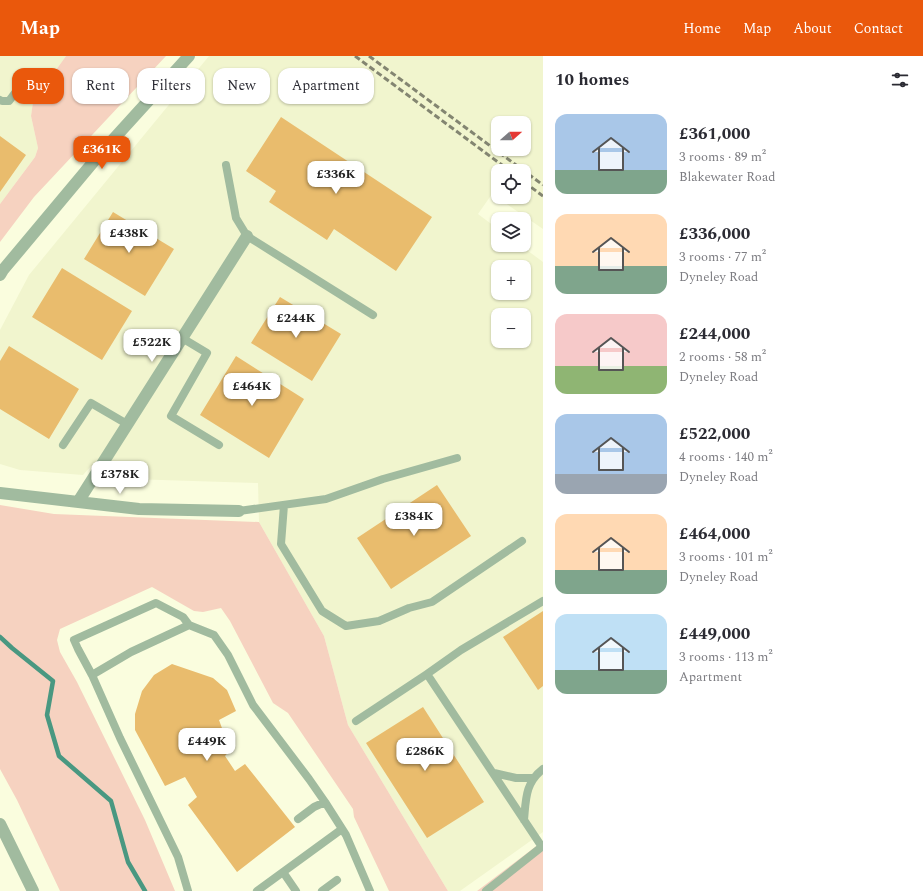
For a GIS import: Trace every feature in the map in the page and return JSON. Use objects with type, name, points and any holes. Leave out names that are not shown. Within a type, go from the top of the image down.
[{"type":"street","points":[[0,275],[100,154],[189,56]]},
{"type":"street","points":[[78,502],[247,236]]},
{"type":"street","points":[[0,493],[139,509],[239,511]]},
{"type":"street","points":[[0,824],[33,891]]},
{"type":"lane","points":[[0,100],[9,101],[12,97]]},
{"type":"lane","points":[[226,165],[236,218],[247,236],[373,315]]},
{"type":"lane","points":[[182,338],[207,353],[171,416],[219,445]]},
{"type":"lane","points":[[63,445],[91,402],[127,424]]},
{"type":"lane","points":[[239,511],[326,499],[383,479],[457,458]]},
{"type":"lane","points":[[284,505],[281,544],[322,611],[346,626],[379,621],[409,608],[432,602],[522,541]]},
{"type":"lane","points":[[356,721],[462,650],[543,601]]},
{"type":"lane","points":[[188,891],[178,857],[74,640],[156,603],[183,616],[189,625],[214,635],[228,655],[253,705],[309,779],[342,828],[370,891]]},
{"type":"lane","points":[[92,675],[131,652],[189,625]]},
{"type":"lane","points":[[427,674],[542,846],[486,891]]},
{"type":"lane","points":[[524,820],[528,787],[533,778],[543,769]]},
{"type":"lane","points":[[494,773],[516,778],[533,778]]},
{"type":"lane","points":[[298,819],[314,806],[325,802]]},
{"type":"lane","points":[[257,891],[342,828]]},
{"type":"lane","points":[[283,872],[296,891]]},
{"type":"lane","points":[[322,891],[337,880]]},
{"type":"shaded area","points":[[0,56],[66,56],[57,68],[12,68],[12,104],[33,104],[31,116],[38,148],[35,157],[0,204]]},
{"type":"shaded area","points":[[66,56],[166,56],[155,68],[137,68],[137,87],[129,96],[129,68],[72,68],[72,104],[121,104],[34,197],[0,242],[0,204],[35,157],[38,148],[31,116],[33,104],[64,104],[64,68],[57,68]]},
{"type":"shaded area","points":[[209,56],[543,56],[543,229],[531,221],[531,212],[518,212],[507,204],[531,204],[531,164],[491,164],[491,195],[478,214],[491,224],[491,252],[529,252],[543,262],[543,832],[460,891],[448,891],[348,725],[324,636],[259,522],[258,483],[130,479],[121,470],[91,466],[83,475],[20,470],[0,464],[0,330],[29,275],[170,104],[205,104],[205,68],[199,68]]},
{"type":"shaded area","points":[[0,505],[54,514],[259,522],[324,636],[348,725],[448,891],[389,891],[354,817],[353,809],[288,713],[273,703],[230,621],[221,608],[203,612],[194,611],[152,587],[60,629],[57,640],[60,652],[77,682],[145,820],[175,891],[60,891],[17,800],[0,769]]},
{"type":"shaded area","points":[[543,841],[543,891],[477,891]]},
{"type":"building","points":[[281,117],[432,217],[396,271],[334,229],[327,240],[269,202],[276,191],[246,171]]},
{"type":"building","points":[[0,136],[26,155],[0,192]]},
{"type":"building","points":[[113,212],[174,249],[145,296],[84,259]]},
{"type":"building","points":[[62,268],[132,311],[102,360],[32,317]]},
{"type":"building","points":[[280,297],[341,334],[312,381],[251,343]]},
{"type":"building","points":[[9,346],[79,389],[49,439],[0,409],[0,361]]},
{"type":"building","points":[[236,356],[304,399],[269,458],[200,415]]},
{"type":"building","points":[[437,485],[471,536],[391,589],[357,538]]},
{"type":"building","points":[[543,611],[543,686],[538,690],[503,637]]},
{"type":"building","points":[[172,664],[213,678],[227,690],[236,711],[219,720],[230,750],[225,756],[235,771],[245,764],[295,827],[237,872],[188,805],[197,797],[185,777],[165,786],[135,730],[135,714],[142,691],[154,675]]},
{"type":"building","points":[[423,707],[484,802],[427,838],[366,743]]},
{"type":"waterway","points":[[0,637],[53,681],[47,715],[59,756],[111,801],[128,862],[145,891]]},
{"type":"railway","points":[[355,56],[501,164]]},
{"type":"railway","points":[[369,56],[543,185]]},
{"type":"railway","points":[[531,187],[543,196]]}]
